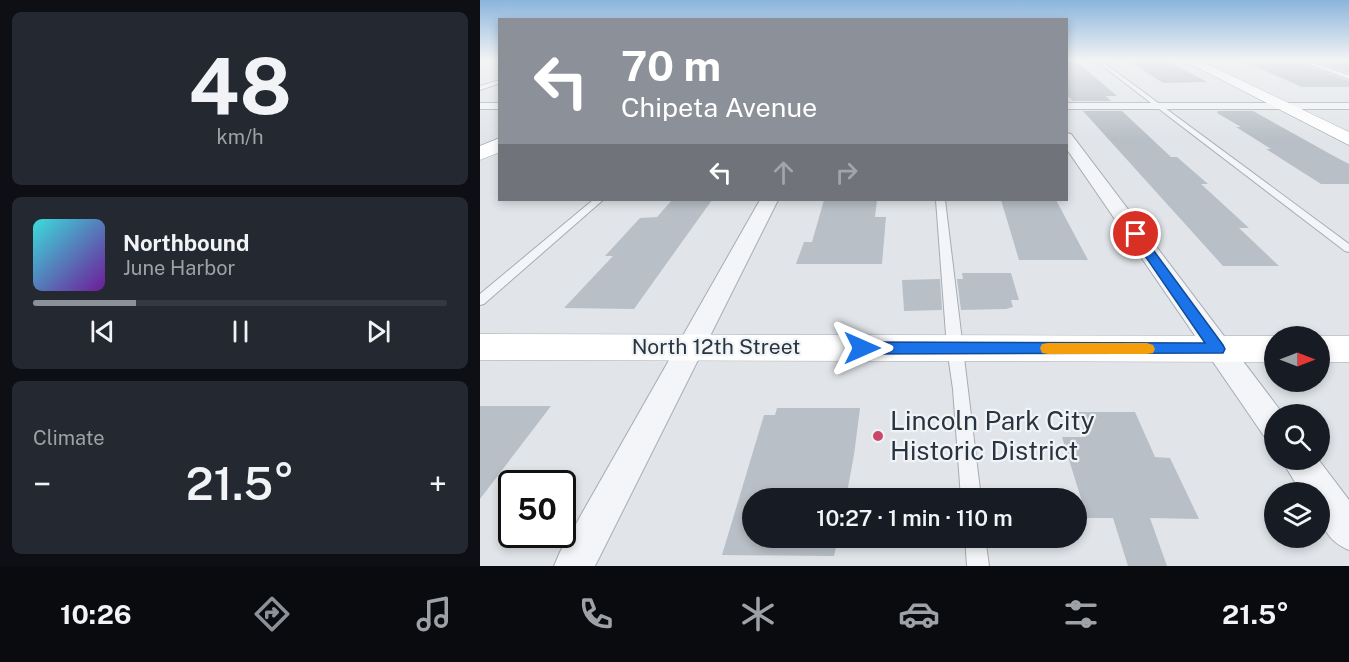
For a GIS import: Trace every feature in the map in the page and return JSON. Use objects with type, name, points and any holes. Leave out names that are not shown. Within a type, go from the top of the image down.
[{"type":"street","points":[[1243,86],[1349,139]]},
{"type":"street","points":[[1263,86],[1349,127]]},
{"type":"street","points":[[480,106],[498,106]]},
{"type":"street","points":[[1068,106],[1349,106]]},
{"type":"street","points":[[1068,140],[1264,412]]},
{"type":"street","points":[[480,154],[498,145]]},
{"type":"street","points":[[574,566],[768,201]]},
{"type":"street","name":"North 12th Street","points":[[480,347],[1264,349]]},
{"type":"street","points":[[1330,349],[1349,349]]},
{"type":"street","points":[[1306,470],[1349,531]]},
{"type":"lane","points":[[1132,86],[1349,249]]},
{"type":"lane","points":[[480,302],[597,201]]},
{"type":"lane","points":[[940,201],[970,488]]},
{"type":"lane","points":[[976,548],[978,566]]},
{"type":"building","points":[[1068,86],[1106,86],[1117,96],[1106,96],[1111,101],[1073,101],[1068,96]]},
{"type":"building","points":[[1301,86],[1349,86],[1349,87]]},
{"type":"building","points":[[1083,111],[1122,111],[1171,157],[1177,157],[1208,184],[1201,184],[1249,228],[1239,228],[1279,266],[1223,266]]},
{"type":"building","points":[[1218,111],[1253,111],[1349,164],[1349,184],[1321,184],[1266,149],[1271,149],[1236,127],[1241,127],[1217,113]]},
{"type":"building","points":[[671,201],[711,201],[634,309],[564,308],[613,256],[605,256],[640,218],[657,217]]},
{"type":"building","points":[[824,201],[877,201],[875,217],[886,217],[882,264],[796,264],[804,242],[812,242]]},
{"type":"building","points":[[1001,201],[1057,201],[1088,260],[1019,260]]},
{"type":"building","points":[[962,273],[1011,273],[1019,300],[1011,300],[1013,307],[1006,309],[961,310],[957,279],[963,279]]},
{"type":"building","points":[[940,279],[942,310],[904,311],[902,280]]},
{"type":"building","points":[[480,406],[551,406],[502,470],[498,470],[498,475],[480,499]]},
{"type":"building","points":[[777,408],[860,408],[848,488],[742,488],[764,415],[775,415]]},
{"type":"building","points":[[1078,412],[1135,412],[1155,457],[1170,458],[1199,519],[1150,518],[1167,566],[1128,566],[1113,518],[1087,518],[1087,488],[1078,488],[1062,437],[1086,437]]},
{"type":"building","points":[[742,488],[742,548],[836,548],[834,556],[722,555]]},
{"type":"slow traffic","points":[[1048,348],[1147,349]]},
{"type":"place","name":"Lincoln Park City Historic District","points":[[878,436]]},
{"type":"route","points":[[862,348],[1217,349],[1136,234]]}]
